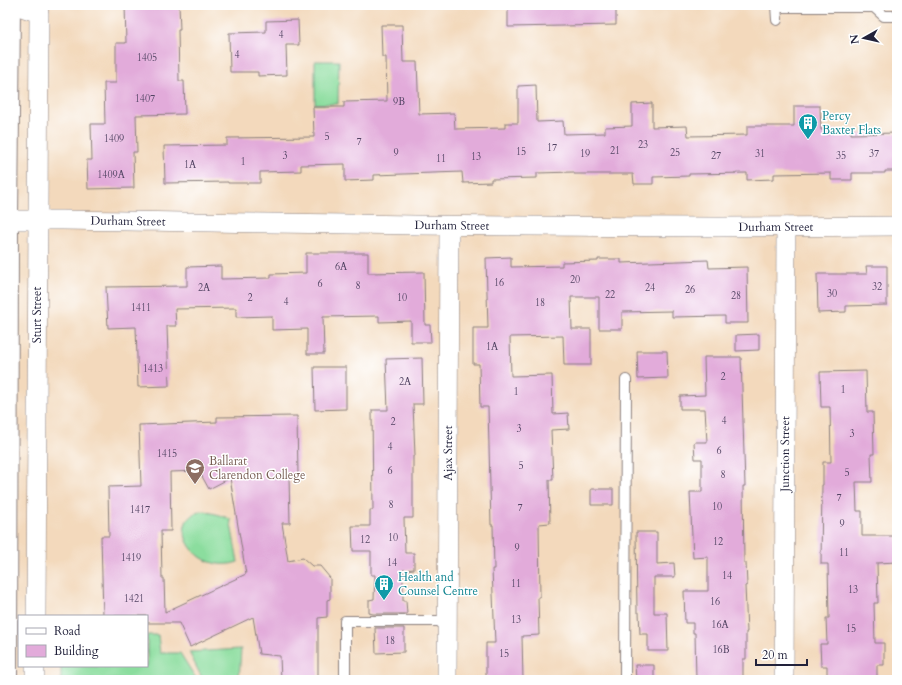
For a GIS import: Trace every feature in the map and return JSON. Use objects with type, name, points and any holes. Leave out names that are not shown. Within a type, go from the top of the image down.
[{"type":"main road","points":[[6,680],[9,5]]},
{"type":"street","name":"Sturt Street","points":[[16,5],[39,9],[36,615]]},
{"type":"street","name":"Durham Street","points":[[7,220],[449,226],[897,226]]},
{"type":"street","name":"Ajax Street","points":[[447,680],[449,226]]},
{"type":"street","name":"Junction Street","points":[[784,680],[786,227]]},
{"type":"street","points":[[35,680],[36,667]]},
{"type":"lane","points":[[777,20],[776,6],[874,7],[884,16],[897,16]]},
{"type":"lane","points":[[625,680],[626,380]]},
{"type":"lane","points":[[345,676],[345,621],[447,621]]},
{"type":"green space","points":[[315,61],[339,61],[338,104],[315,104]]},
{"type":"green space","points":[[203,511],[230,519],[238,562],[222,564],[208,561],[197,554],[189,545],[185,534],[185,524],[191,516]]},
{"type":"green space","points":[[148,635],[158,635],[160,653],[180,653],[197,680],[61,680],[61,667],[148,667]]},
{"type":"green space","points":[[241,649],[239,680],[204,680],[189,652]]},
{"type":"building","points":[[125,5],[179,5],[179,81],[184,81],[185,114],[136,115],[137,152],[133,152],[134,188],[88,189],[87,160],[92,160],[91,124],[105,124],[104,83],[116,83],[116,43],[126,43]]},
{"type":"building","points":[[508,5],[616,5],[616,25],[508,27]]},
{"type":"building","points":[[298,20],[299,45],[286,45],[287,75],[258,76],[258,72],[230,72],[229,33],[266,32],[266,21]]},
{"type":"building","points":[[381,25],[402,25],[403,62],[417,62],[419,114],[454,113],[455,129],[505,128],[505,123],[518,123],[518,86],[536,85],[537,122],[563,121],[564,134],[605,133],[605,127],[632,126],[632,104],[652,103],[652,127],[687,126],[688,136],[747,135],[747,126],[794,126],[794,106],[820,106],[821,130],[851,130],[851,134],[897,133],[897,171],[885,171],[885,173],[852,173],[852,180],[831,180],[831,173],[774,174],[774,179],[747,180],[747,173],[689,174],[689,176],[653,177],[653,184],[634,184],[633,174],[574,174],[574,172],[537,173],[537,178],[491,179],[491,182],[463,183],[462,172],[374,175],[374,180],[345,181],[345,164],[301,165],[301,171],[260,172],[260,183],[165,183],[164,146],[227,145],[227,138],[314,137],[313,107],[344,107],[344,102],[387,101],[386,57],[382,57]]},
{"type":"building","points":[[306,253],[368,253],[368,273],[424,272],[425,325],[430,325],[431,342],[411,342],[411,321],[379,322],[379,316],[323,317],[324,354],[307,354],[307,329],[272,330],[272,316],[236,317],[236,308],[175,309],[176,326],[167,326],[169,386],[138,387],[136,327],[108,328],[106,287],[187,286],[187,267],[221,266],[221,279],[271,278],[271,274],[306,273]]},
{"type":"building","points":[[511,257],[511,267],[562,266],[562,262],[621,259],[621,263],[708,260],[709,268],[747,267],[748,323],[725,323],[725,316],[672,317],[672,311],[622,312],[622,329],[599,329],[599,297],[571,297],[572,329],[591,329],[591,365],[564,365],[563,336],[510,337],[511,376],[552,375],[553,414],[568,413],[569,429],[551,430],[553,480],[549,480],[550,523],[539,524],[539,635],[522,636],[523,680],[486,680],[486,643],[495,643],[492,569],[494,569],[493,525],[491,525],[488,407],[480,407],[479,364],[473,364],[473,328],[488,328],[486,258]]},
{"type":"building","points":[[866,266],[887,266],[887,305],[846,306],[846,312],[818,313],[817,274],[867,274]]},
{"type":"building","points":[[759,334],[759,350],[736,351],[736,335]]},
{"type":"building","points":[[637,351],[667,351],[668,378],[638,379]]},
{"type":"building","points":[[704,357],[741,357],[745,486],[743,486],[744,563],[746,563],[747,585],[745,586],[747,632],[746,659],[743,659],[743,680],[696,680],[695,633],[693,633],[693,623],[685,623],[684,591],[708,591],[708,557],[693,558],[690,492],[702,492],[702,459],[695,459],[694,442],[707,442],[705,409],[680,409],[680,396],[705,395]]},
{"type":"building","points":[[422,358],[423,404],[413,404],[415,456],[413,456],[413,518],[404,518],[405,553],[414,553],[414,569],[403,570],[403,601],[406,601],[407,614],[373,614],[369,613],[369,600],[374,599],[375,575],[371,575],[371,551],[353,551],[352,526],[370,526],[370,510],[373,510],[372,410],[388,410],[386,359]]},
{"type":"building","points":[[314,367],[346,367],[346,409],[315,410]]},
{"type":"building","points":[[866,371],[867,412],[873,412],[874,454],[871,454],[872,482],[856,482],[857,511],[862,511],[862,536],[897,536],[897,562],[877,563],[878,603],[874,603],[875,643],[884,643],[884,665],[877,665],[877,680],[827,680],[827,666],[821,666],[820,644],[827,644],[826,618],[829,618],[828,564],[821,564],[823,462],[831,462],[830,407],[821,407],[820,372]]},
{"type":"building","points":[[297,416],[298,476],[289,476],[290,523],[282,523],[288,561],[303,558],[312,566],[320,566],[330,578],[330,599],[327,600],[327,617],[318,618],[318,680],[281,680],[280,656],[259,654],[253,617],[190,647],[179,623],[148,623],[148,615],[103,615],[101,536],[109,536],[108,487],[141,486],[139,425],[217,422],[217,417]],"holes":[[[199,471],[209,489],[230,478],[246,574],[165,612],[164,578],[162,578],[161,531],[171,531],[170,472]]]},
{"type":"building","points":[[591,489],[613,489],[613,505],[591,505]]},
{"type":"building","points":[[636,532],[657,532],[657,564],[674,563],[675,577],[654,577],[654,613],[667,613],[668,651],[648,651],[648,634],[640,634],[639,612],[637,612]]},
{"type":"building","points":[[375,628],[404,628],[404,652],[376,653]]},
{"type":"building","points":[[635,665],[654,665],[654,680],[636,680]]},
{"type":"place","name":"Percy Baxter Flats","points":[[808,140]]},
{"type":"place","name":"Ballarat Clarendon College","points":[[195,485]]},
{"type":"place","name":"Health and Counsel Centre","points":[[384,601]]}]
